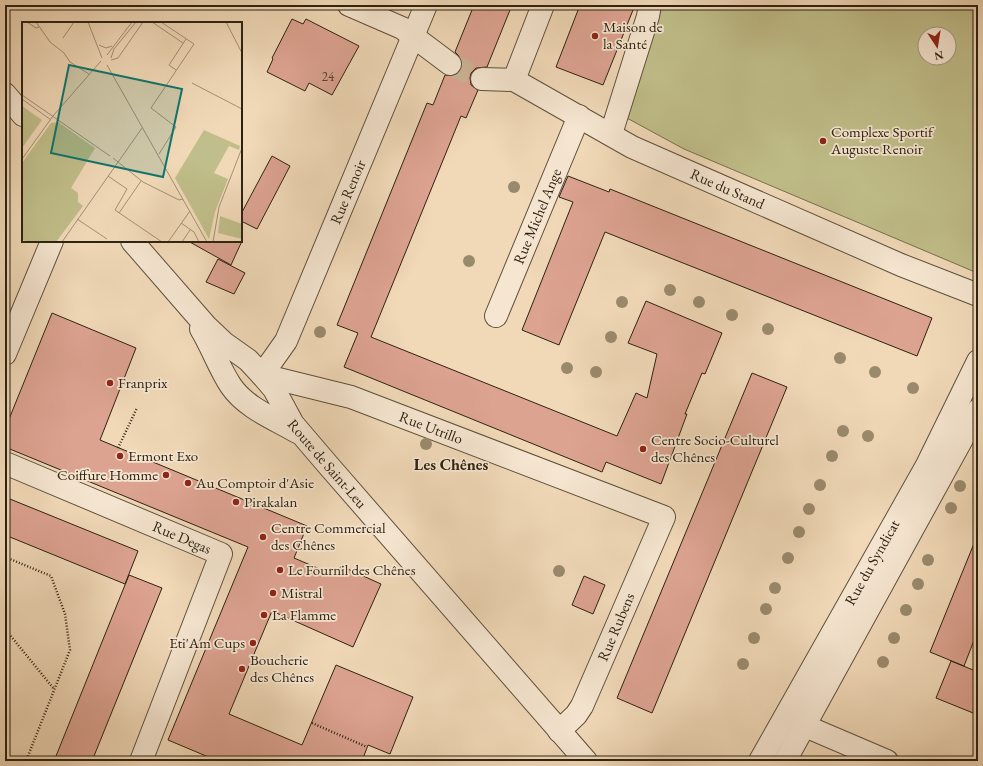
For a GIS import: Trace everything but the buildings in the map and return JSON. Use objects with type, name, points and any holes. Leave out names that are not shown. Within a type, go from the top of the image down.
[{"type":"street","points":[[349,5],[402,28],[450,64]]},
{"type":"street","name":"Rue Renoir","points":[[262,375],[286,341],[426,5]]},
{"type":"street","points":[[514,80],[543,5]]},
{"type":"street","points":[[611,134],[648,16],[650,5]]},
{"type":"street","name":"Rue du Stand","points":[[482,79],[514,80],[632,147],[887,259],[978,296]]},
{"type":"street","name":"Rue Michel Ange","points":[[496,316],[579,116]]},
{"type":"street","points":[[5,354],[52,242]]},
{"type":"street","name":"Route de Saint-Leu","points":[[133,242],[224,343],[248,360],[274,388],[286,413],[305,437],[586,761]]},
{"type":"street","points":[[184,300],[209,343],[217,363],[232,388],[250,405],[305,437]]},
{"type":"street","name":"Rue du Syndicat","points":[[760,761],[926,468],[978,361]]},
{"type":"street","name":"Rue Utrillo","points":[[262,375],[351,397],[664,517]]},
{"type":"street","name":"Rue du Syndicat","points":[[784,761],[805,726],[978,410]]},
{"type":"street","name":"Rue Degas","points":[[5,462],[221,554],[141,761]]},
{"type":"street","name":"Rue Rubens","points":[[559,731],[576,715],[582,706],[664,517]]},
{"type":"street","points":[[805,726],[887,761]]},
{"type":"path","points":[[118,448],[137,408]]},
{"type":"path","points":[[5,557],[51,576],[65,614],[70,650],[26,761]]},
{"type":"path","points":[[5,629],[54,690]]},
{"type":"path","points":[[312,723],[367,747]]},
{"type":"shaded area","name":"Complexe Sportif Auguste Renoir","points":[[660,5],[978,5],[978,271],[975,272],[684,149],[625,117],[660,10]]},
{"type":"tunnel","points":[[450,64],[482,79]]},
{"type":"place","name":"Maison de la Santé","points":[[595,36]]},
{"type":"place","name":"Complexe Sportif Auguste Renoir","points":[[823,141]]},
{"type":"place","name":"Franprix","points":[[110,383]]},
{"type":"place","name":"Centre Socio-Culturel des Chênes","points":[[643,449]]},
{"type":"place","name":"Ermont Exo","points":[[120,456]]},
{"type":"place","name":"Coiffure Homme","points":[[166,475]]},
{"type":"place","name":"Au Comptoir d'Asie","points":[[188,483]]},
{"type":"place","name":"Pirakalan","points":[[236,502]]},
{"type":"place","name":"Centre Commercial des Chênes","points":[[263,537]]},
{"type":"place","name":"Le Fournil des Chênes","points":[[280,570]]},
{"type":"place","name":"Mistral","points":[[273,593]]},
{"type":"place","name":"La Flamme","points":[[264,615]]},
{"type":"place","name":"Eti'Am Cups","points":[[253,643]]},
{"type":"place","name":"Boucherie des Chênes","points":[[242,669]]},
{"type":"district","name":"Les Chênes","points":[[451,464]]}]
